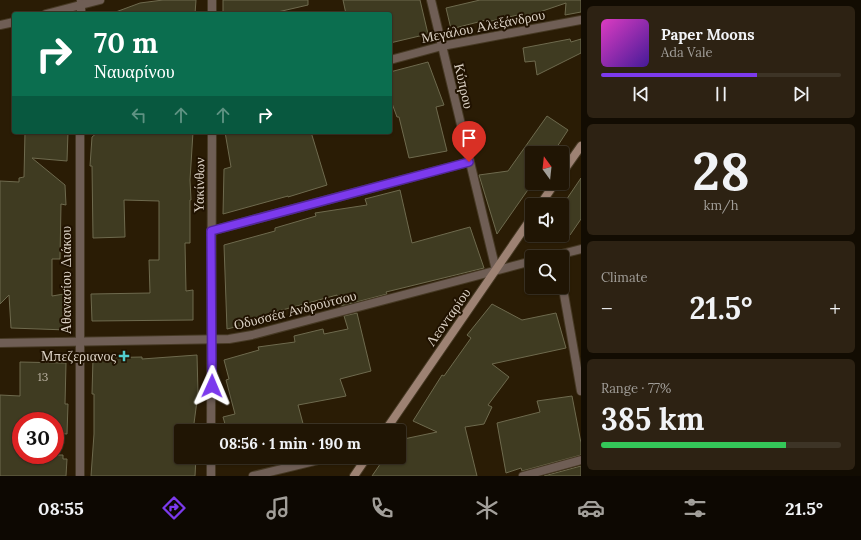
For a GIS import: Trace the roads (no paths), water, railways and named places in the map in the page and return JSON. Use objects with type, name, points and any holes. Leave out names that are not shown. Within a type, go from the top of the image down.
[{"type":"street","points":[[52,12],[81,3],[100,0]]},
{"type":"street","points":[[212,0],[212,12]]},
{"type":"street","name":"Κύπρου","points":[[431,0],[496,270]]},
{"type":"street","name":"Μεγάλου Αλεξάνδρου","points":[[392,59],[442,46],[581,20]]},
{"type":"street","points":[[0,26],[12,23]]},
{"type":"street","name":"Αθανασίου Διάκου","points":[[80,134],[80,476]]},
{"type":"street","name":"Υακίνθων","points":[[212,134],[212,424]]},
{"type":"street","points":[[569,163],[581,146]]},
{"type":"street","points":[[211,231],[469,162]]},
{"type":"street","name":"Λεονταρίου","points":[[390,424],[525,227]]},
{"type":"street","points":[[569,252],[581,249]]},
{"type":"street","name":"Οδυσσέα Ανδρούτσου","points":[[0,343],[230,339],[252,335],[525,263]]},
{"type":"street","points":[[470,277],[478,282],[482,290]]},
{"type":"street","points":[[564,294],[581,391]]},
{"type":"street","points":[[523,476],[581,460]]},
{"type":"street","points":[[211,464],[211,476]]},
{"type":"street","points":[[253,476],[302,464]]},
{"type":"street","points":[[354,476],[362,464]]},
{"type":"place","name":"Μπεζεριανος","points":[[124,356]]}]
